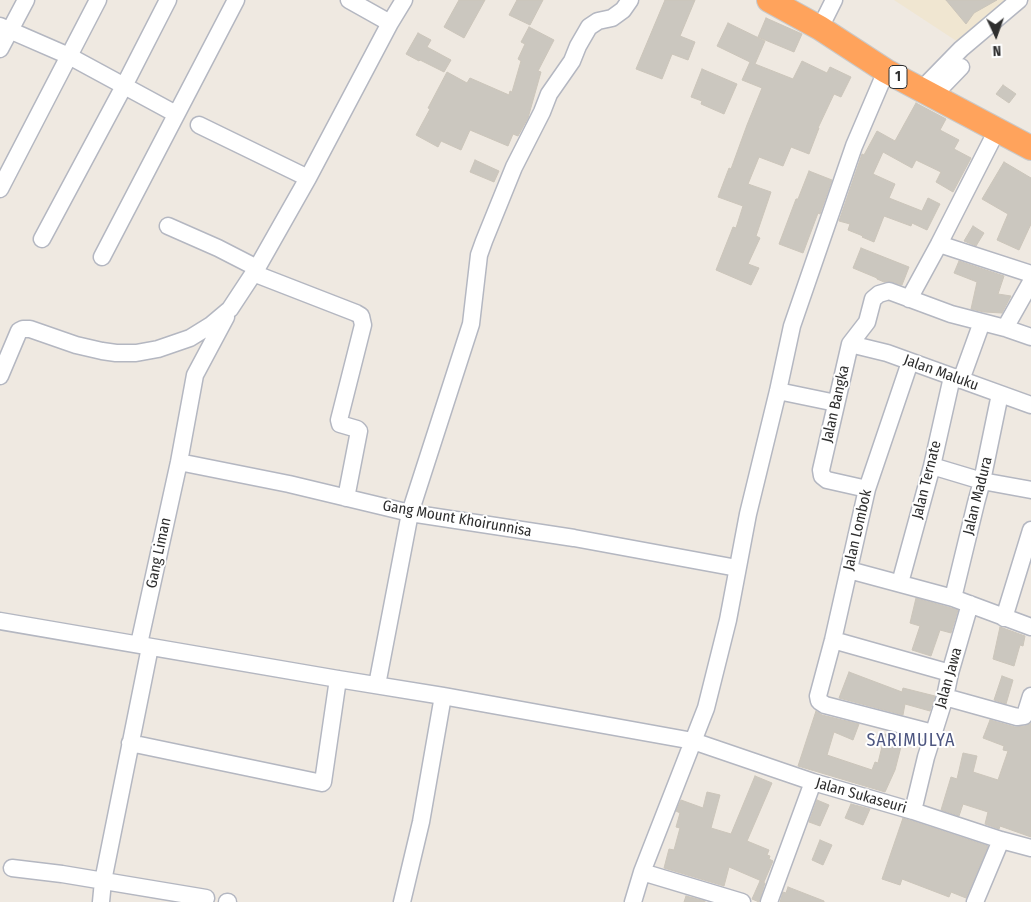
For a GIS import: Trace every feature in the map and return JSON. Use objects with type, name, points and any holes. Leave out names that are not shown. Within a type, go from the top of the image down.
[{"type":"highway","name":"1","points":[[769,0],[820,28],[886,70],[1031,148]]},
{"type":"street","points":[[0,49],[5,28],[26,0]]},
{"type":"street","points":[[0,189],[98,0]]},
{"type":"street","points":[[42,239],[168,0]]},
{"type":"street","points":[[102,257],[236,0]]},
{"type":"street","points":[[349,0],[390,23]]},
{"type":"street","points":[[0,376],[19,331],[23,329],[102,351],[136,353],[190,338],[211,325],[230,309],[255,271],[308,178],[404,0]]},
{"type":"street","points":[[377,685],[410,513],[471,324],[479,255],[487,232],[514,167],[549,94],[572,61],[589,27],[598,21],[612,18],[623,10],[630,0]]},
{"type":"street","points":[[820,28],[834,0]]},
{"type":"street","points":[[927,92],[961,49],[1019,0]]},
{"type":"street","points":[[5,28],[69,56],[176,114]]},
{"type":"street","points":[[927,92],[961,67]]},
{"type":"street","points":[[633,902],[642,872],[706,708],[716,672],[756,477],[792,326],[854,146],[886,70]]},
{"type":"street","points":[[198,125],[308,178]]},
{"type":"street","points":[[996,130],[910,299],[951,314],[1031,337]]},
{"type":"street","points":[[168,226],[218,248],[255,271],[361,316],[363,325],[339,420],[340,424],[359,431],[346,498]]},
{"type":"street","points":[[939,244],[1031,274]]},
{"type":"street","points":[[1005,328],[1031,282]]},
{"type":"street","name":"Jalan Bangka","points":[[867,489],[827,480],[822,476],[821,470],[836,403],[850,344],[867,322],[873,299],[878,294],[888,291],[910,299]]},
{"type":"street","name":"Gang Liman","points":[[101,902],[103,881],[130,743],[145,645],[195,374],[230,309]]},
{"type":"street","name":"Jalan Ternate","points":[[900,583],[956,378],[982,322]]},
{"type":"street","name":"Jalan Maluku","points":[[850,344],[887,353],[1031,405]]},
{"type":"street","name":"Jalan Lombok","points":[[910,362],[867,489],[833,640],[818,690],[818,696],[819,702],[834,707],[933,733]]},
{"type":"street","points":[[778,391],[836,403]]},
{"type":"street","name":"Jalan Madura","points":[[953,598],[982,481],[1000,394]]},
{"type":"street","name":"Gang Mount Khoirunnisa","points":[[179,462],[289,484],[410,513],[574,538],[737,568]]},
{"type":"street","points":[[932,466],[982,481],[1031,490]]},
{"type":"street","points":[[1004,618],[1031,530]]},
{"type":"street","points":[[849,570],[953,598],[1031,627]]},
{"type":"street","name":"Jalan Jawa","points":[[913,811],[926,757],[945,697],[970,604]]},
{"type":"street","name":"Jalan Sukaseuri","points":[[0,621],[443,696],[693,741],[813,782],[1031,848]]},
{"type":"street","points":[[833,640],[950,673]]},
{"type":"street","points":[[130,743],[322,783],[338,679]]},
{"type":"street","points":[[402,902],[420,822],[443,696]]},
{"type":"street","points":[[945,697],[1018,717],[1024,716],[1031,696]]},
{"type":"street","points":[[769,902],[813,782]]},
{"type":"street","points":[[974,902],[1001,840]]},
{"type":"street","points":[[12,868],[62,874],[206,898]]},
{"type":"street","points":[[642,872],[742,902]]},
{"type":"shaded area","points":[[894,0],[1013,0],[961,44]]},
{"type":"building","points":[[459,0],[485,0],[464,38],[444,27]]},
{"type":"building","points":[[517,0],[543,0],[530,25],[509,15]]},
{"type":"building","points":[[665,0],[695,0],[680,36],[695,42],[688,60],[672,54],[662,79],[636,69]]},
{"type":"building","points":[[946,0],[997,0],[974,13],[966,24]]},
{"type":"building","points":[[766,18],[802,34],[794,52],[758,37]]},
{"type":"building","points":[[728,23],[765,41],[755,64],[793,79],[802,61],[827,73],[830,67],[851,77],[841,97],[834,94],[818,128],[809,154],[791,147],[783,166],[759,157],[748,184],[771,192],[756,236],[760,238],[748,264],[759,268],[751,285],[716,270],[733,227],[736,228],[743,206],[718,197],[729,168],[731,169],[762,88],[742,80],[750,62],[717,46]]},
{"type":"building","points":[[529,27],[554,40],[538,71],[541,72],[528,118],[518,136],[513,134],[508,146],[470,130],[461,150],[441,141],[438,147],[416,135],[447,72],[467,83],[470,78],[509,95],[510,91],[512,92],[521,61],[518,59],[525,44],[521,42]]},
{"type":"building","points":[[418,33],[431,40],[427,47],[451,60],[444,72],[406,54]]},
{"type":"building","points":[[702,69],[737,84],[724,114],[701,104],[702,101],[691,97]]},
{"type":"building","points":[[1003,85],[1016,94],[1009,103],[996,94]]},
{"type":"building","points":[[916,103],[946,119],[940,130],[959,140],[954,149],[971,158],[953,192],[936,182],[941,172],[916,160],[912,168],[883,152],[873,174],[895,184],[889,198],[922,211],[928,198],[940,204],[927,230],[912,223],[911,226],[884,216],[874,242],[848,230],[850,224],[839,221],[862,154],[864,155],[877,131],[895,141]]},
{"type":"building","points":[[475,160],[499,171],[494,182],[470,172]]},
{"type":"building","points":[[1004,162],[1031,178],[1031,224],[1019,250],[997,240],[1008,214],[982,199]]},
{"type":"building","points":[[809,171],[832,180],[803,253],[779,244]]},
{"type":"building","points":[[973,226],[984,233],[976,246],[964,241]]},
{"type":"building","points":[[861,248],[909,267],[902,285],[884,282],[853,268]]},
{"type":"building","points":[[959,261],[1004,276],[998,294],[1011,296],[1002,313],[971,309],[977,282],[954,273]]},
{"type":"building","points":[[916,598],[958,610],[951,633],[940,630],[931,656],[912,650],[920,626],[910,623]]},
{"type":"building","points":[[1000,627],[1025,636],[1023,646],[1020,645],[1014,666],[993,659]]},
{"type":"building","points":[[849,672],[902,692],[903,688],[935,696],[930,711],[905,704],[903,715],[839,698]]},
{"type":"building","points":[[1002,676],[1013,680],[1006,704],[994,700]]},
{"type":"building","points":[[816,711],[822,715],[859,724],[853,740],[834,732],[827,755],[872,770],[875,762],[878,763],[885,734],[903,739],[895,770],[885,792],[798,766]]},
{"type":"building","points":[[990,720],[1015,727],[1031,723],[1031,837],[1000,826],[999,829],[985,824],[988,812],[963,804],[959,816],[941,810],[951,777],[957,779],[963,753],[977,756],[973,772],[998,780],[1008,751],[1003,750],[1004,746],[983,738]]},
{"type":"building","points":[[755,776],[772,783],[747,841],[769,850],[767,855],[773,861],[764,882],[729,867],[724,886],[664,868],[669,849],[674,850],[680,828],[676,827],[680,813],[676,811],[681,800],[703,808],[707,792],[720,795],[711,828],[731,834]]},
{"type":"building","points":[[817,800],[829,805],[820,826],[809,822]]},
{"type":"building","points":[[851,804],[870,809],[863,825],[845,818]]},
{"type":"building","points":[[903,818],[988,846],[966,898],[951,892],[949,897],[902,879],[900,885],[882,879]]},
{"type":"building","points":[[820,840],[832,845],[823,865],[812,860]]},
{"type":"building","points":[[760,881],[765,883],[759,902],[752,899]]},
{"type":"building","points":[[788,887],[824,902],[780,902],[783,892],[786,893]]},
{"type":"building","points":[[686,896],[705,901],[705,902],[684,902]]},
{"type":"district","name":"SARIMULYA","points":[[911,741]]}]
